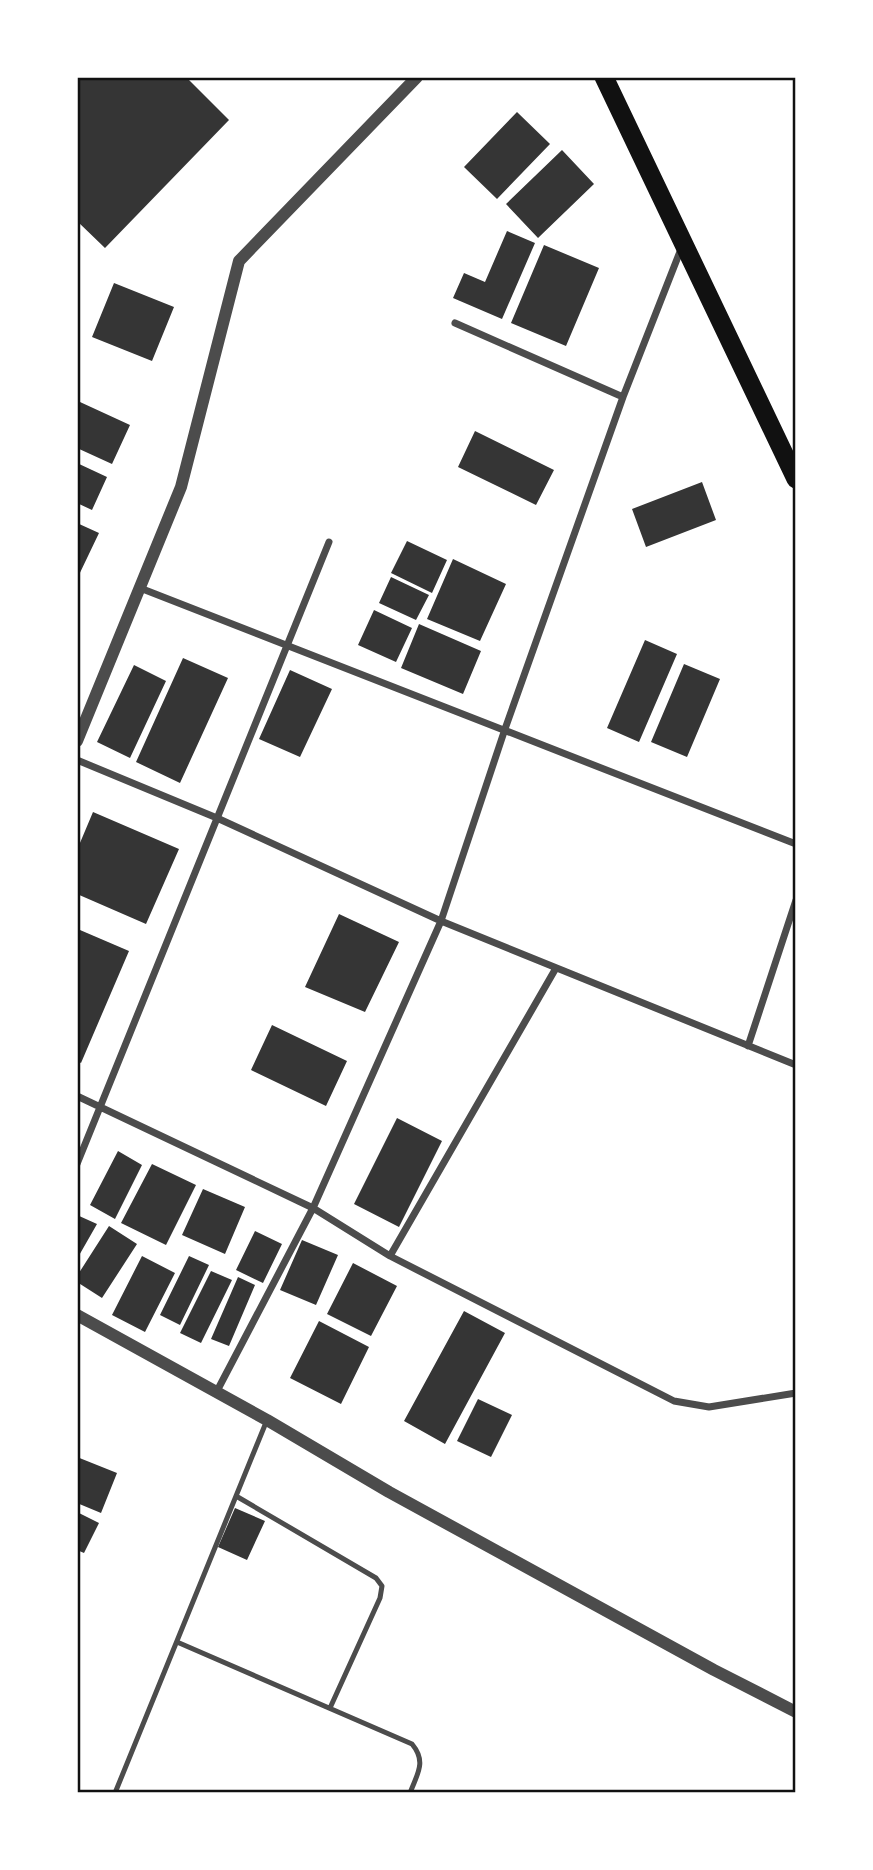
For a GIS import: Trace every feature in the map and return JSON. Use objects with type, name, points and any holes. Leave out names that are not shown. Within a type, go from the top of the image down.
[{"type":"highway","points":[[604,77],[796,479]]},
{"type":"street","points":[[77,741],[181,487],[239,261],[417,77]]},
{"type":"street","points":[[217,1391],[313,1208],[441,921],[505,729],[623,397],[683,245]]},
{"type":"street","points":[[455,323],[623,397]]},
{"type":"street","points":[[77,1164],[329,542]]},
{"type":"street","points":[[140,588],[796,844]]},
{"type":"street","points":[[77,760],[217,818],[441,921],[796,1065]]},
{"type":"street","points":[[748,1046],[796,900]]},
{"type":"street","points":[[390,1256],[556,968]]},
{"type":"street","points":[[77,1096],[313,1208],[390,1256],[674,1401],[709,1407],[796,1393]]},
{"type":"street","points":[[77,1315],[217,1391],[425,1512],[702,1664],[796,1712]]},
{"type":"lane","points":[[115,1793],[267,1420]]},
{"type":"lane","points":[[236,1496],[376,1578],[383,1586],[330,1708]]},
{"type":"lane","points":[[177,1642],[412,1744],[418,1752],[421,1766],[410,1793]]},
{"type":"building","points":[[77,77],[186,77],[229,120],[105,248],[77,221]]},
{"type":"building","points":[[517,112],[550,144],[497,199],[464,167]]},
{"type":"building","points":[[562,150],[594,184],[538,238],[506,204]]},
{"type":"building","points":[[507,231],[535,243],[502,319],[453,298],[464,273],[485,282]]},
{"type":"building","points":[[544,245],[599,268],[566,346],[511,323]]},
{"type":"building","points":[[114,283],[174,307],[152,361],[92,337]]},
{"type":"building","points":[[80,402],[130,425],[112,464],[77,448],[77,407]]},
{"type":"building","points":[[475,431],[554,470],[536,505],[458,467]]},
{"type":"building","points":[[77,463],[107,477],[92,510],[77,503]]},
{"type":"building","points":[[702,482],[716,520],[646,547],[632,509]]},
{"type":"building","points":[[77,523],[99,533],[77,579]]},
{"type":"building","points":[[407,541],[447,560],[432,593],[391,573]]},
{"type":"building","points":[[453,559],[506,584],[480,641],[427,619]]},
{"type":"building","points":[[391,577],[429,595],[416,620],[379,603]]},
{"type":"building","points":[[374,610],[412,628],[396,662],[358,645]]},
{"type":"building","points":[[419,624],[481,651],[463,694],[401,668]]},
{"type":"building","points":[[645,640],[677,654],[639,742],[607,728]]},
{"type":"building","points":[[183,658],[228,678],[180,783],[136,762]]},
{"type":"building","points":[[684,664],[720,679],[687,757],[651,742]]},
{"type":"building","points":[[134,665],[166,681],[130,758],[97,742]]},
{"type":"building","points":[[290,670],[332,689],[300,757],[259,739]]},
{"type":"building","points":[[93,812],[179,849],[146,924],[77,894],[77,850]]},
{"type":"building","points":[[339,914],[399,942],[365,1012],[305,987]]},
{"type":"building","points":[[80,930],[129,951],[81,1063],[77,1061],[77,937]]},
{"type":"building","points":[[272,1025],[347,1061],[326,1106],[251,1070]]},
{"type":"building","points":[[397,1118],[442,1141],[399,1227],[354,1204]]},
{"type":"building","points":[[118,1151],[142,1165],[115,1219],[90,1205]]},
{"type":"building","points":[[152,1164],[196,1185],[166,1245],[121,1223]]},
{"type":"building","points":[[203,1189],[245,1207],[225,1254],[182,1235]]},
{"type":"building","points":[[77,1215],[97,1224],[77,1259]]},
{"type":"building","points":[[109,1226],[137,1244],[102,1298],[77,1282],[77,1276]]},
{"type":"building","points":[[255,1231],[282,1244],[263,1283],[236,1270]]},
{"type":"building","points":[[302,1240],[338,1255],[316,1305],[280,1290]]},
{"type":"building","points":[[142,1256],[175,1273],[145,1332],[112,1315]]},
{"type":"building","points":[[189,1256],[209,1265],[180,1325],[160,1315]]},
{"type":"building","points":[[353,1263],[397,1286],[371,1336],[327,1314]]},
{"type":"building","points":[[211,1271],[232,1280],[201,1343],[180,1333]]},
{"type":"building","points":[[238,1277],[255,1285],[229,1346],[211,1339]]},
{"type":"building","points":[[464,1311],[505,1333],[445,1444],[404,1421]]},
{"type":"building","points":[[319,1321],[369,1347],[341,1404],[290,1378]]},
{"type":"building","points":[[478,1399],[512,1415],[491,1457],[457,1441]]},
{"type":"building","points":[[77,1457],[117,1473],[101,1513],[77,1503]]},
{"type":"building","points":[[235,1508],[265,1521],[247,1560],[218,1547]]},
{"type":"building","points":[[77,1512],[99,1523],[84,1553],[77,1550]]}]
